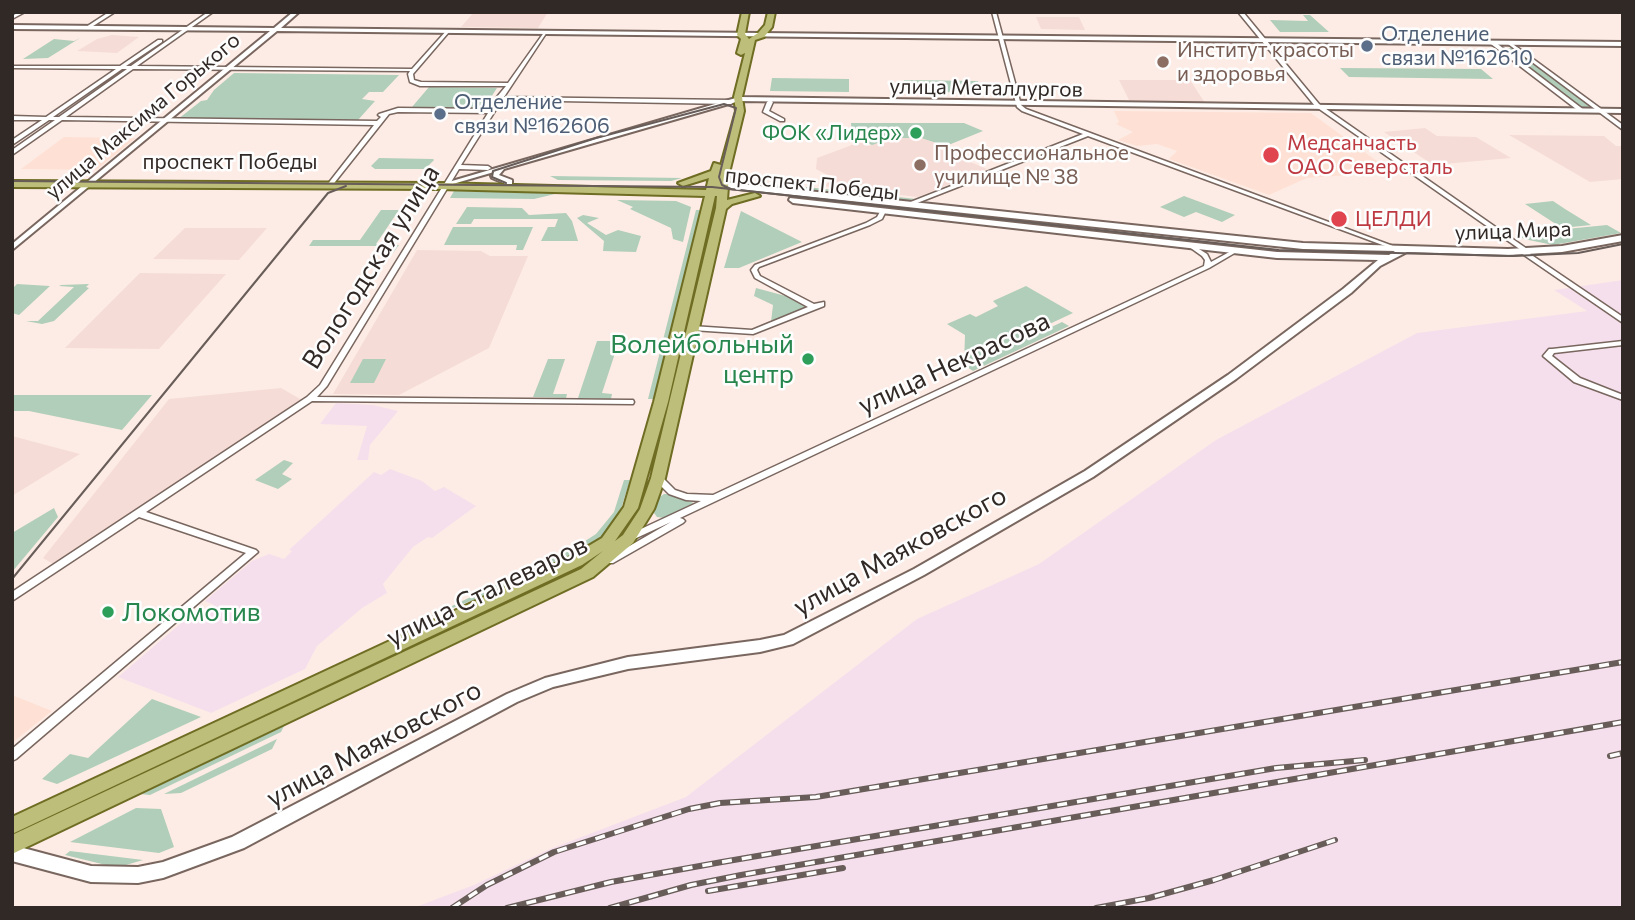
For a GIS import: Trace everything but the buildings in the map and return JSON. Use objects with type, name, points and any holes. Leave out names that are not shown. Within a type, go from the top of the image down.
[{"type":"main road","name":"улица Сталеваров","points":[[736,102],[746,12]]},
{"type":"main road","name":"улица Сталеваров","points":[[12,826],[576,561],[607,542],[631,508],[716,192],[752,38],[761,35],[769,26],[772,12]]},
{"type":"main road","name":"проспект Победы","points":[[12,182],[682,188]]},
{"type":"main road","name":"проспект Победы","points":[[475,185],[509,182],[682,188],[910,204],[1271,244],[1403,251]]},
{"type":"main road","points":[[682,188],[700,197],[716,192],[729,202],[755,196]]},
{"type":"main road","name":"улица Сталеваров","points":[[12,845],[587,573],[628,538],[647,509],[658,478],[692,328],[716,192]]},
{"type":"main road","name":"проспект Победы","points":[[755,196],[1235,251],[1353,258],[1388,257]]},
{"type":"main road","name":"улица Мира","points":[[1403,251],[1524,252],[1586,246],[1623,239]]},
{"type":"main road","name":"улица Маяковского","points":[[12,853],[91,874],[138,875],[163,870],[238,843],[512,698],[550,682],[628,663],[689,653],[760,646],[788,639],[843,614],[1089,474],[1232,377],[1339,297],[1371,269],[1388,257],[1403,251]]},
{"type":"main road","points":[[1353,258],[1365,261],[1371,269]]},
{"type":"street","points":[[12,18],[23,12]]},
{"type":"street","points":[[88,27],[113,12]]},
{"type":"street","points":[[12,143],[201,12]]},
{"type":"street","points":[[12,153],[211,12]]},
{"type":"street","name":"улица Максима Горького","points":[[12,247],[297,12]]},
{"type":"street","points":[[993,12],[1019,104],[1088,134],[1403,251]]},
{"type":"street","points":[[1240,12],[1319,108],[1623,321]]},
{"type":"street","points":[[12,27],[1623,44]]},
{"type":"street","points":[[447,31],[412,72],[412,81],[420,84],[508,85]]},
{"type":"street","name":"Вологодская улица","points":[[12,597],[310,399],[323,386],[499,98],[545,32]]},
{"type":"street","points":[[1493,43],[1582,111]]},
{"type":"street","points":[[1510,43],[1623,128]]},
{"type":"street","points":[[12,67],[412,72]]},
{"type":"street","points":[[12,74],[23,67]]},
{"type":"street","name":"улица Металлургов","points":[[499,98],[1019,104]]},
{"type":"street","name":"улица Металлургов","points":[[639,99],[1623,111]]},
{"type":"street","name":"проспект Победы","points":[[447,184],[736,102]]},
{"type":"street","name":"проспект Победы","points":[[447,184],[488,168],[736,102]]},
{"type":"street","points":[[770,102],[766,112],[782,120]]},
{"type":"street","points":[[1319,108],[1318,113],[1524,252]]},
{"type":"street","points":[[357,123],[398,110],[491,111]]},
{"type":"street","points":[[331,184],[387,113]]},
{"type":"street","points":[[12,118],[378,123]]},
{"type":"street","points":[[910,204],[1088,134]]},
{"type":"street","points":[[457,167],[488,168]]},
{"type":"street","points":[[505,167],[497,171],[495,176],[509,182]]},
{"type":"street","points":[[1406,173],[1414,172]]},
{"type":"street","points":[[692,328],[753,332],[817,306],[757,277],[754,270],[757,266],[868,224],[880,218],[883,211]]},
{"type":"street","points":[[1361,248],[1373,247],[1376,243],[1373,239]]},
{"type":"street","points":[[1191,246],[1205,255],[1208,260],[1206,267]]},
{"type":"street","name":"улица Некрасова","points":[[720,498],[1235,251]]},
{"type":"street","points":[[1623,343],[1552,351],[1547,356],[1577,380],[1623,398]]},
{"type":"street","points":[[310,399],[630,402]]},
{"type":"street","points":[[658,478],[672,492],[686,497],[720,498]]},
{"type":"street","points":[[576,561],[720,498]]},
{"type":"street","points":[[587,573],[720,498]]},
{"type":"street","points":[[12,756],[253,552],[138,513]]},
{"type":"shaded area","points":[[474,12],[548,12],[538,28],[461,27]]},
{"type":"shaded area","points":[[1036,17],[1079,17],[1085,30],[1041,29]]},
{"type":"shaded area","points":[[112,35],[139,37],[117,53],[77,51],[97,39]]},
{"type":"shaded area","points":[[1119,80],[1190,80],[1205,103],[1130,102]]},
{"type":"shaded area","name":"Медсанчасть ОАО Северсталь","points":[[1114,111],[1311,113],[1392,172],[1307,178],[1269,195],[1169,159],[1177,151],[1157,144],[1137,146],[1118,140],[1133,132],[1116,124],[1119,122]]},
{"type":"shaded area","points":[[1425,128],[1437,136],[1476,137],[1511,158],[1433,165],[1384,132]]},
{"type":"shaded area","points":[[1509,135],[1604,136],[1616,146],[1623,146],[1623,179],[1590,182]]},
{"type":"shaded area","points":[[64,137],[136,138],[96,170],[21,169]]},
{"type":"shaded area","name":"Профессиональное училище № 38","points":[[893,138],[921,138],[946,146],[940,149],[987,169],[918,197],[822,186],[835,179],[816,169],[817,158],[860,142],[869,146]]},
{"type":"shaded area","points":[[185,228],[267,228],[239,260],[153,259]]},
{"type":"shaded area","points":[[417,250],[481,251],[490,256],[528,256],[489,348],[399,395],[333,394]]},
{"type":"shaded area","points":[[140,273],[226,274],[159,349],[65,348]]},
{"type":"shaded area","points":[[1623,280],[1623,908],[413,908],[474,885],[550,849],[686,797],[917,619],[1039,564],[1216,440],[1417,333],[1587,311],[1554,290]]},
{"type":"shaded area","points":[[281,388],[302,400],[53,564],[43,558],[169,399]]},
{"type":"shaded area","points":[[336,403],[373,405],[398,411],[370,445],[368,460],[357,460],[367,426],[320,424]]},
{"type":"shaded area","points":[[12,436],[80,454],[12,496]]},
{"type":"shaded area","points":[[390,469],[422,481],[435,491],[444,487],[476,506],[432,538],[428,537],[413,547],[383,584],[387,593],[362,608],[317,646],[305,669],[211,713],[118,677],[195,611],[204,614],[214,605],[205,601],[252,561],[269,554],[284,559],[292,551],[289,550],[374,472],[381,475]]},
{"type":"shaded area","points":[[12,695],[52,711],[12,743]]},
{"type":"green space","points":[[1303,15],[1310,15],[1329,32],[1280,32],[1270,20],[1308,21]]},
{"type":"green space","points":[[80,38],[48,58],[23,59],[54,39],[74,41]]},
{"type":"green space","points":[[1502,48],[1514,48],[1593,108],[1580,108]]},
{"type":"green space","points":[[1340,68],[1481,69],[1493,79],[1349,77]]},
{"type":"green space","points":[[234,73],[399,75],[383,92],[369,92],[362,99],[375,101],[358,120],[229,120],[347,122],[344,125],[173,123],[201,101],[207,100],[214,90]]},
{"type":"green space","points":[[772,78],[849,79],[849,92],[770,91]]},
{"type":"green space","points":[[904,80],[978,81],[979,93],[904,91]]},
{"type":"green space","points":[[429,87],[497,88],[484,108],[412,107]]},
{"type":"green space","name":"ФОК «Лидер»","points":[[851,123],[964,123],[983,131],[946,146],[921,138],[893,138],[872,145],[852,137]]},
{"type":"green space","points":[[379,158],[434,160],[425,169],[375,169],[371,166]]},
{"type":"green space","points":[[550,176],[682,178],[671,181],[558,180]]},
{"type":"green space","points":[[761,182],[916,199],[910,202],[760,186]]},
{"type":"green space","points":[[454,191],[555,194],[534,199],[450,198]]},
{"type":"green space","points":[[1184,196],[1235,215],[1222,222],[1196,212],[1184,217],[1160,207]]},
{"type":"green space","points":[[617,200],[676,201],[691,207],[683,242],[673,239],[671,228]]},
{"type":"green space","points":[[1553,201],[1591,225],[1562,228],[1525,204]]},
{"type":"green space","points":[[467,207],[522,208],[529,215],[566,213],[572,221],[578,241],[541,241],[548,227],[555,227],[558,219],[474,219],[471,224],[456,224]]},
{"type":"green space","points":[[712,209],[717,210],[672,399],[667,399]]},
{"type":"green space","points":[[381,210],[399,210],[376,244],[399,245],[393,253],[379,253],[382,246],[309,246],[313,240],[360,240]]},
{"type":"green space","points":[[696,210],[700,210],[696,236],[656,399],[648,399]]},
{"type":"green space","points":[[741,211],[802,242],[739,268],[724,268]]},
{"type":"green space","points":[[583,215],[599,218],[587,223],[606,235],[618,230],[641,236],[636,252],[603,251],[604,241],[577,218]]},
{"type":"green space","points":[[1607,225],[1621,233],[1553,245],[1524,239],[1515,234]]},
{"type":"green space","points":[[453,227],[533,227],[523,250],[516,250],[517,245],[444,245]]},
{"type":"green space","points":[[17,284],[50,286],[19,315],[12,313],[12,289]]},
{"type":"green space","points":[[89,284],[86,287],[89,288],[54,321],[42,324],[26,321],[38,321],[74,287],[59,286]]},
{"type":"green space","points":[[1026,286],[1073,313],[964,364],[965,335],[947,324],[970,314],[976,317],[998,306],[993,301]]},
{"type":"green space","points":[[756,288],[815,304],[771,322],[773,305],[754,296]]},
{"type":"green space","points":[[1062,322],[1069,326],[973,371],[967,367]]},
{"type":"green space","points":[[597,341],[619,341],[602,393],[612,394],[611,399],[578,398]]},
{"type":"green space","points":[[363,359],[386,359],[374,383],[350,383]]},
{"type":"green space","points":[[548,359],[565,359],[553,394],[567,394],[566,398],[533,397]]},
{"type":"green space","points":[[12,395],[152,395],[122,430],[29,411],[12,411]]},
{"type":"green space","points":[[284,460],[293,463],[282,474],[292,479],[278,489],[255,480]]},
{"type":"green space","points":[[624,480],[630,480],[620,512],[614,524],[601,537],[583,549],[484,596],[429,617],[579,545],[596,534],[614,512]]},
{"type":"green space","points":[[664,494],[694,503],[664,518],[657,517],[654,513],[657,499]]},
{"type":"green space","points":[[54,508],[58,517],[12,572],[12,533]]},
{"type":"green space","points":[[582,565],[584,567],[110,792],[108,790]]},
{"type":"green space","points":[[152,699],[201,717],[57,784],[42,779],[70,754],[88,758]]},
{"type":"green space","points":[[285,724],[281,732],[150,795],[140,794]]},
{"type":"green space","points":[[277,739],[272,749],[181,793],[164,794]]},
{"type":"green space","points":[[136,808],[161,809],[174,847],[159,853],[70,842]]},
{"type":"green space","points":[[70,851],[143,860],[126,865],[106,865],[65,855]]},
{"type":"tram line","points":[[506,183],[492,177],[493,171],[596,138],[724,104],[736,108],[719,177],[722,185],[731,189]]},
{"type":"tram line","points":[[12,181],[712,187],[1279,250],[1513,256],[1578,253],[1623,244]]},
{"type":"tram line","points":[[12,579],[328,193],[346,186]]},
{"type":"railway","points":[[452,908],[487,885],[554,852],[689,809],[720,803],[816,797],[1623,662]]},
{"type":"railway","points":[[610,908],[691,885],[741,875],[1623,722]]},
{"type":"railway","points":[[1610,756],[1623,753]]},
{"type":"railway","points":[[507,908],[611,882],[722,862],[1276,768],[1365,760]]},
{"type":"railway","points":[[1096,908],[1149,898],[1214,880],[1335,840]]},
{"type":"railway","points":[[708,891],[843,868]]},
{"type":"place","name":"Отделение связи №162610","points":[[1367,46]]},
{"type":"place","name":"Институт красоты и здоровья","points":[[1163,62]]},
{"type":"place","name":"Отделение связи №162606","points":[[440,114]]},
{"type":"place","name":"ФОК «Лидер»","points":[[916,133]]},
{"type":"place","name":"Медсанчасть ОАО Северсталь","points":[[1271,155]]},
{"type":"place","name":"Профессиональное училище № 38","points":[[920,165]]},
{"type":"place","name":"ЦЕЛДИ","points":[[1339,219]]},
{"type":"place","name":"Волейбольный центр","points":[[808,359]]},
{"type":"place","name":"Локомотив","points":[[108,612]]}]
